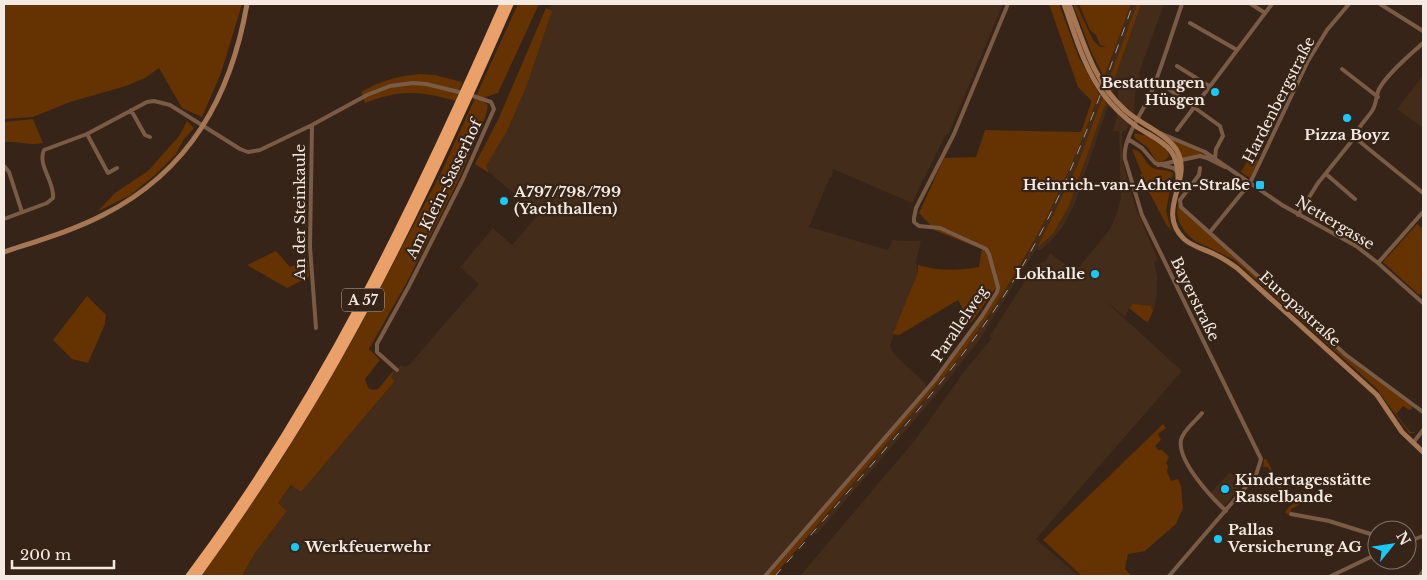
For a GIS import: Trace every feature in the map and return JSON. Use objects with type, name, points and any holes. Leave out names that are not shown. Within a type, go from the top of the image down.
[{"type":"highway","name":"A 57","points":[[189,576],[233,515],[268,461],[347,330],[409,210],[503,4]]},
{"type":"highway","name":"A 57","points":[[197,576],[275,462],[356,326],[410,222],[510,4]]},
{"type":"main road","points":[[4,252],[79,226],[127,202],[169,168],[203,126],[218,101],[230,74],[247,4]]},
{"type":"main road","name":"Europastraße","points":[[1064,4],[1091,67],[1103,85],[1120,106],[1171,150],[1178,161],[1181,174],[1172,212],[1175,226],[1182,236],[1192,244],[1220,257],[1237,268],[1377,395],[1402,432],[1423,452]]},
{"type":"main road","name":"Europastraße","points":[[1069,4],[1091,67]]},
{"type":"main road","name":"Europastraße","points":[[1153,133],[1169,142],[1177,151],[1177,189]]},
{"type":"street","name":"Parallelweg","points":[[765,576],[934,381],[982,316],[997,292],[997,282],[992,263],[988,251],[983,246],[934,226],[919,226],[914,222],[914,218],[916,208],[954,134],[1008,4]]},
{"type":"street","points":[[1178,172],[1173,168],[1158,165],[1152,161],[1142,148],[1128,139],[1144,109],[1155,82],[1182,4]]},
{"type":"street","points":[[1251,4],[1265,13]]},
{"type":"street","points":[[1177,130],[1272,4]]},
{"type":"street","name":"Hardenbergstraße","points":[[1250,183],[1308,61],[1327,30],[1349,4]]},
{"type":"street","points":[[1380,4],[1423,31]]},
{"type":"street","points":[[1190,22],[1237,50]]},
{"type":"street","points":[[1298,215],[1311,193],[1372,111],[1380,88],[1423,43]]},
{"type":"street","points":[[1177,66],[1209,86]]},
{"type":"street","points":[[1342,69],[1378,97]]},
{"type":"street","points":[[1155,82],[1163,85],[1217,122],[1222,130],[1222,139],[1216,149],[1215,158]]},
{"type":"street","name":"Am Klein-Sasserhof","points":[[203,126],[248,152],[260,150],[312,125],[367,95],[390,86],[413,83],[426,84],[486,100],[493,106],[492,113],[463,178],[409,286],[377,344],[377,352],[397,370]]},
{"type":"street","points":[[4,219],[48,203],[52,198],[51,187],[41,158],[44,150],[87,134],[147,102],[163,102],[179,109],[203,126]]},
{"type":"street","points":[[130,110],[145,135],[150,137]]},
{"type":"street","name":"An der Steinkaule","points":[[312,125],[310,247],[316,328]]},
{"type":"street","name":"Nettergasse","points":[[1153,133],[1205,152],[1298,215],[1356,246],[1423,303]]},
{"type":"street","points":[[87,134],[106,174],[117,168]]},
{"type":"street","points":[[1354,137],[1423,193]]},
{"type":"street","name":"Bayerstraße","points":[[1128,139],[1125,158],[1142,215],[1259,453],[1260,464],[1256,475],[1226,511]]},
{"type":"street","points":[[1205,152],[1211,152],[1216,149]]},
{"type":"street","points":[[1166,163],[1170,157],[1171,150]]},
{"type":"street","name":"Nettergasse","points":[[1158,165],[1196,156],[1203,157],[1229,169]]},
{"type":"street","points":[[4,166],[9,172],[22,212]]},
{"type":"street","points":[[1200,168],[1199,175],[1180,200],[1181,207],[1346,355],[1423,412]]},
{"type":"street","points":[[1326,174],[1355,199]]},
{"type":"street","points":[[1210,232],[1250,183]]},
{"type":"street","points":[[1378,263],[1423,212]]},
{"type":"street","points":[[1170,576],[1226,511],[1204,489],[1187,462],[1181,447],[1182,437],[1185,432],[1202,413]]},
{"type":"street","points":[[1413,443],[1423,430]]},
{"type":"street","points":[[1291,514],[1335,522],[1367,533]]},
{"type":"street","points":[[1331,576],[1367,559]]},
{"type":"street","points":[[1420,576],[1423,570]]},
{"type":"shaded area","points":[[4,4],[242,4],[221,73],[202,117],[182,108],[159,68],[145,78],[126,86],[70,102],[33,117],[4,119]]},
{"type":"shaded area","points":[[518,4],[539,4],[498,93],[479,99],[488,105],[486,115],[459,179],[407,282],[369,349],[380,360],[365,379],[368,388],[378,389],[393,371],[394,373],[391,377],[395,381],[301,492],[291,485],[278,503],[287,511],[255,553],[242,576],[201,576],[270,477],[300,430],[358,330],[440,175]]},
{"type":"shaded area","points":[[551,4],[1003,4],[949,133],[945,136],[912,203],[833,169],[832,177],[830,177],[809,227],[888,250],[893,239],[898,241],[921,241],[916,262],[918,272],[890,345],[894,354],[925,383],[926,387],[762,576],[242,576],[255,553],[287,511],[278,503],[292,485],[301,492],[395,381],[391,377],[401,365],[405,367],[410,364],[479,284],[460,267],[493,228],[512,245],[538,215],[480,164],[505,116]]},
{"type":"shaded area","points":[[1049,4],[1059,4],[1079,58],[1099,94],[1070,168],[1036,238],[996,304],[950,369],[774,576],[767,576],[935,382],[973,332],[997,295],[999,283],[971,323],[958,300],[899,335],[893,334],[918,272],[918,265],[948,270],[979,267],[982,249],[936,231],[919,213],[944,158],[976,157],[985,130],[1081,132],[1091,100],[1078,87]]},
{"type":"shaded area","points":[[1073,4],[1076,4],[1093,40],[1100,47],[1106,47],[1100,45],[1096,35],[1090,30],[1079,4],[1131,4],[1104,78],[1091,51]]},
{"type":"shaded area","points":[[1131,4],[1164,4],[1139,73],[1141,85],[1135,93],[1134,116],[1126,131],[1122,131],[1123,163],[1136,209],[1158,260],[1154,262],[1157,275],[1157,295],[1153,310],[1151,306],[1130,306],[1125,317],[1102,298],[1182,371],[1036,539],[1079,576],[800,576],[915,440],[966,369],[992,338],[990,336],[1035,265],[1045,262],[1050,253],[1075,272],[1110,229],[1121,197],[1119,131],[1113,131],[1117,118],[1118,89],[1114,88],[1075,203],[1062,228],[1049,243],[1039,251],[1036,249],[980,339],[937,394],[816,535],[812,532],[950,369],[987,318],[1022,264],[1064,183],[1087,128]],"holes":[[[1108,86],[1111,87],[1069,206],[1053,234],[1038,247],[1078,164]]]},
{"type":"shaded area","points":[[1137,4],[1141,4],[1069,206],[1053,234],[1037,248],[1078,164]]},
{"type":"shaded area","points":[[546,8],[552,11],[526,87],[507,131],[486,166],[489,173],[475,164],[498,120]]},
{"type":"shaded area","points":[[420,74],[435,75],[462,82],[456,101],[432,95],[410,93],[389,95],[365,103],[361,92],[368,88],[389,80]]},
{"type":"shaded area","points":[[1421,78],[1423,79],[1423,128],[1397,109]]},
{"type":"shaded area","points":[[33,119],[43,143],[4,142],[4,122]]},
{"type":"shaded area","points":[[187,121],[194,128],[184,139],[176,154],[154,176],[129,196],[98,211],[115,193],[148,171],[179,136]]},
{"type":"shaded area","points":[[1135,133],[1146,136],[1165,148],[1149,137],[1159,141],[1168,149],[1169,157],[1162,162],[1156,161],[1148,148],[1134,137]]},
{"type":"shaded area","points":[[1167,136],[1214,159],[1206,156],[1182,158]]},
{"type":"shaded area","points":[[1132,149],[1139,152],[1153,168],[1173,173],[1166,211],[1172,232],[1140,175],[1142,174]]},
{"type":"shaded area","points":[[1250,156],[1258,161],[1250,178],[1241,172]]},
{"type":"shaded area","points":[[1178,204],[1335,349],[1412,406],[1412,409],[1409,410],[1403,406],[1396,414],[1410,432],[1415,432],[1409,433],[1376,388],[1233,259],[1195,241],[1185,232],[1179,222]]},
{"type":"shaded area","points":[[1417,224],[1423,229],[1423,295],[1418,294],[1383,262]]},
{"type":"shaded area","points":[[276,251],[290,267],[308,260],[309,277],[287,288],[247,265]]},
{"type":"shaded area","points":[[87,296],[106,315],[105,324],[88,363],[72,359],[53,340]]},
{"type":"shaded area","points":[[1133,304],[1151,306],[1152,310],[1154,309],[1148,322],[1129,308]]},
{"type":"shaded area","points":[[1163,424],[1166,428],[1158,434],[1161,440],[1155,446],[1169,457],[1166,463],[1168,466],[1167,472],[1171,481],[1178,479],[1181,486],[1183,508],[1176,524],[1145,551],[1128,554],[1125,569],[1132,576],[1082,576],[1043,540]]},
{"type":"shaded area","points":[[1264,459],[1266,459],[1280,485],[1299,505],[1291,509],[1291,515],[1285,513],[1294,503],[1291,497],[1280,491],[1268,467],[1263,467]]},
{"type":"shaded area","name":"Kindertagesstätte Rasselbande","points":[[1230,472],[1235,477],[1233,483],[1239,488],[1224,507],[1210,493]]},
{"type":"railway","points":[[775,576],[882,453],[938,385],[974,339],[1008,290],[1040,234],[1070,170],[1097,104],[1133,4]]},
{"type":"place","name":"Bestattungen Hüsgen","points":[[1215,92]]},
{"type":"place","name":"Pizza Boyz","points":[[1347,118]]},
{"type":"place","name":"Heinrich-van-Achten-Straße","points":[[1260,185]]},
{"type":"place","name":"A797/798/799 (Yachthallen)","points":[[504,201]]},
{"type":"place","name":"Lokhalle","points":[[1095,274]]},
{"type":"place","name":"Kindertagesstätte Rasselbande","points":[[1225,489]]},
{"type":"place","name":"Pallas Versicherung AG","points":[[1218,539]]},
{"type":"place","name":"Werkfeuerwehr","points":[[295,547]]}]
